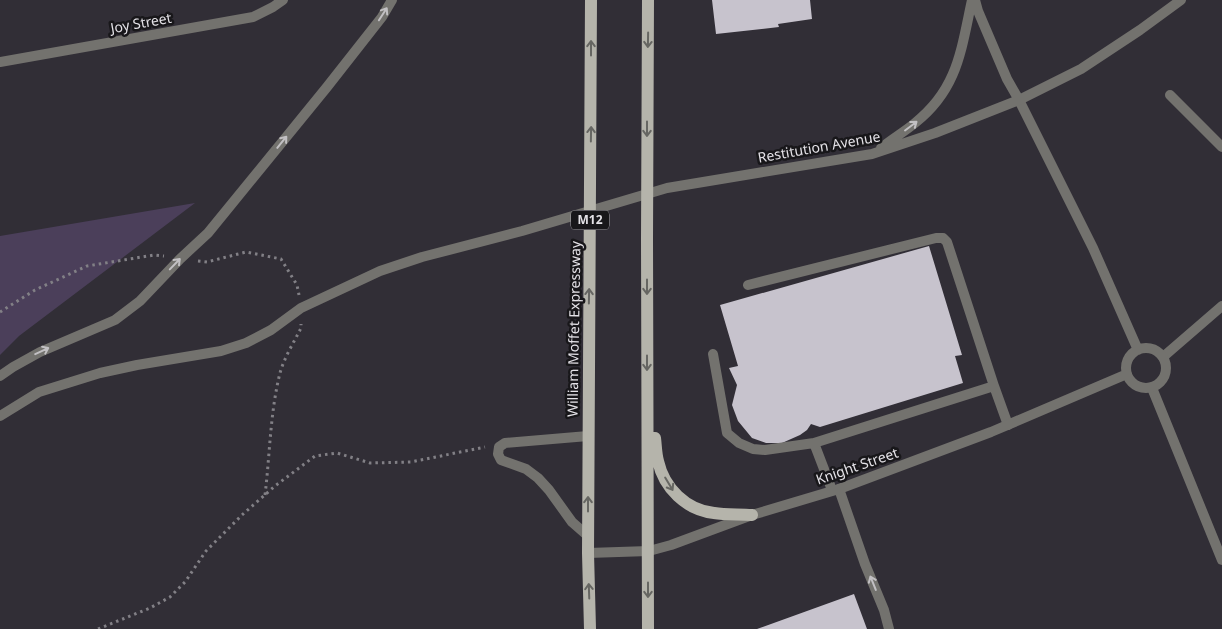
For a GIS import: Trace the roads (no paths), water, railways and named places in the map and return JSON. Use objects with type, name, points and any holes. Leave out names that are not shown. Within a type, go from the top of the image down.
[{"type":"main road","name":"William Moffet Expressway","points":[[590,629],[588,436],[592,95],[591,0]]},
{"type":"main road","points":[[648,0],[648,629]]},
{"type":"main road","points":[[648,386],[658,463],[672,490],[680,499],[700,510],[713,513],[752,515]]},
{"type":"street","name":"Joy Street","points":[[0,62],[253,16],[283,0]]},
{"type":"street","points":[[0,376],[13,366],[40,352],[115,320],[140,301],[208,233],[339,72],[382,17],[392,0]]},
{"type":"street","points":[[974,0],[1007,79],[1093,248],[1138,350]]},
{"type":"street","points":[[872,154],[916,123],[936,103],[948,84],[959,59],[974,0]]},
{"type":"street","name":"Restitution Avenue","points":[[0,416],[39,392],[100,373],[220,351],[246,343],[271,330],[301,308],[380,271],[422,257],[522,231],[667,188],[872,154],[935,133],[1019,100],[1081,69],[1181,0]]},
{"type":"street","points":[[1170,95],[1222,147]]},
{"type":"street","points":[[748,285],[936,238],[943,238],[947,242],[1008,425]]},
{"type":"street","points":[[1163,357],[1222,306]]},
{"type":"street","points":[[1144,348],[1152,349],[1163,357],[1166,363],[1165,376],[1161,382],[1152,388],[1141,388],[1135,385],[1127,374],[1128,360],[1138,350],[1144,348]]},
{"type":"street","points":[[713,354],[727,433],[739,444],[752,449],[765,450],[814,443],[994,386]]},
{"type":"street","name":"Knight Street","points":[[588,553],[649,552],[752,515],[836,489],[1008,425],[1127,374]]},
{"type":"street","points":[[1152,388],[1222,560]]},
{"type":"street","points":[[588,436],[505,443],[499,447],[498,454],[501,460],[526,469],[538,478],[572,522],[588,536]]},
{"type":"street","points":[[814,443],[836,489],[884,610],[889,629]]}]
